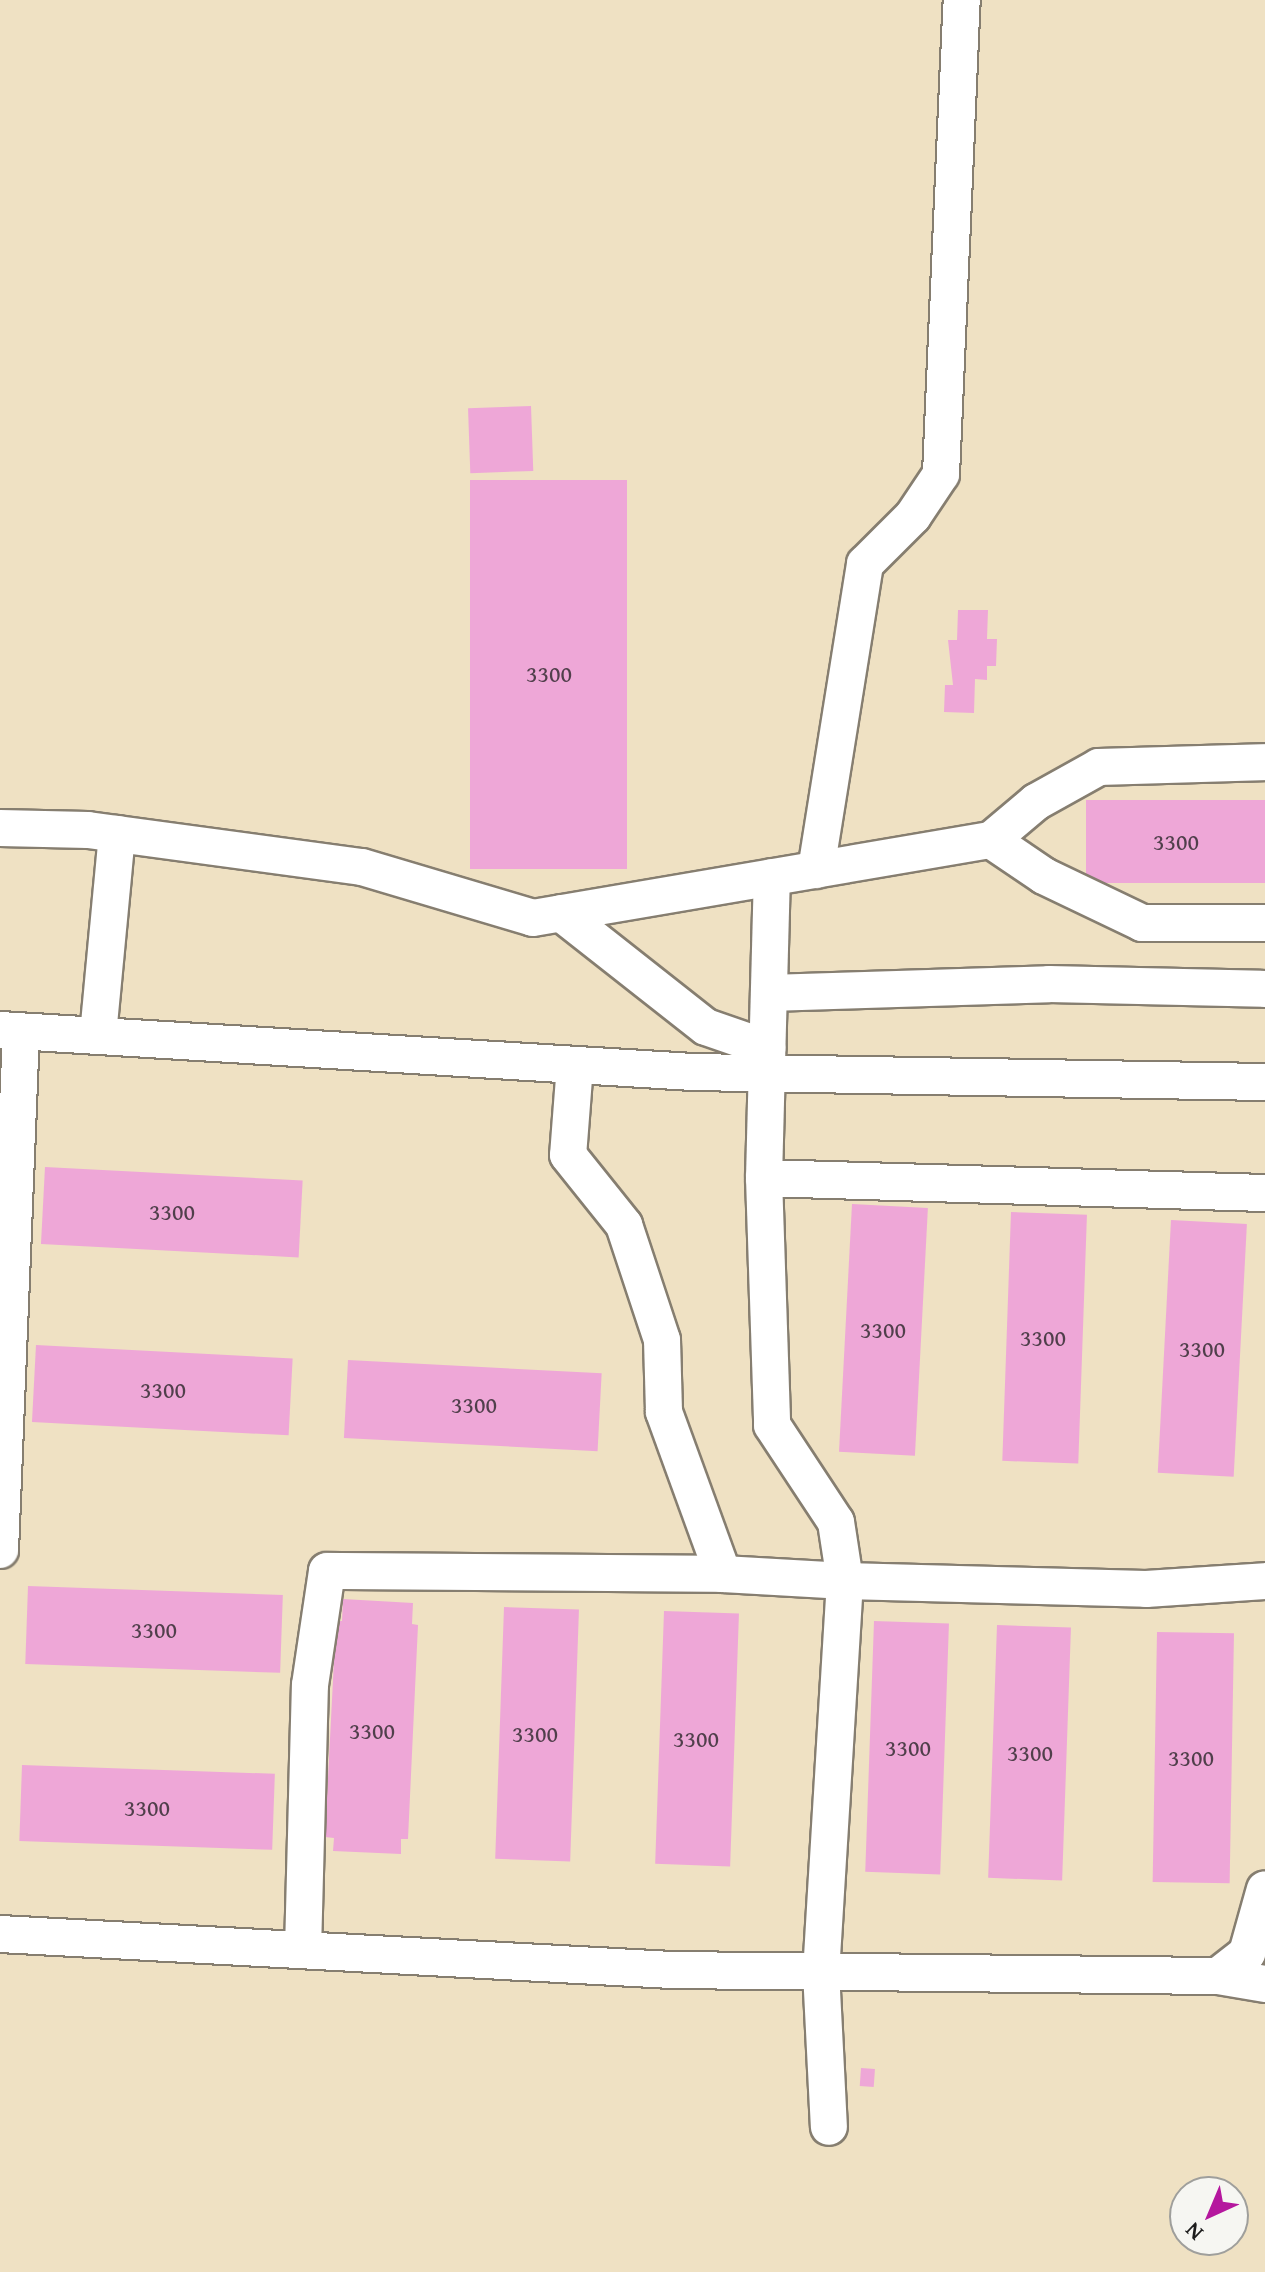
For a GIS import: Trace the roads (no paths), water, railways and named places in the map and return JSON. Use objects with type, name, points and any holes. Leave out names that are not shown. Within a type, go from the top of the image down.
[{"type":"lane","points":[[816,870],[865,564],[913,516],[941,474],[962,0]]},
{"type":"lane","points":[[0,828],[117,834],[362,867],[533,918],[991,840],[1036,802],[1099,767],[1265,762]]},
{"type":"lane","points":[[98,1035],[117,834]]},
{"type":"lane","points":[[991,840],[1044,876],[1142,923],[1265,923]]},
{"type":"lane","points":[[772,877],[764,1178],[772,1425],[836,1522],[845,1581],[821,1971],[829,2127]]},
{"type":"lane","points":[[561,913],[706,1027],[767,1061]]},
{"type":"lane","points":[[769,993],[1049,984],[1265,989]]},
{"type":"lane","points":[[0,1550],[11,1030],[575,1065],[767,1061],[1265,1082]]},
{"type":"lane","points":[[575,1065],[568,1155],[624,1225],[662,1340],[664,1412],[723,1574]]},
{"type":"lane","points":[[764,1178],[1265,1193]]},
{"type":"lane","points":[[303,1950],[310,1685],[327,1571],[723,1574],[845,1581],[1146,1589],[1265,1581]]},
{"type":"lane","points":[[1218,1976],[1247,1953],[1265,1889]]},
{"type":"lane","points":[[0,1934],[671,1970],[1218,1976],[1265,1984]]}]
